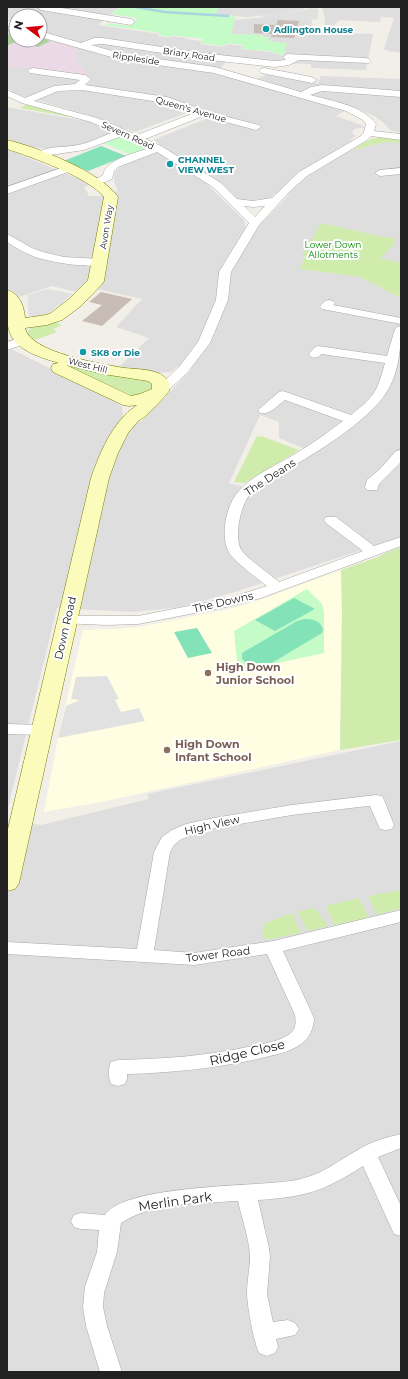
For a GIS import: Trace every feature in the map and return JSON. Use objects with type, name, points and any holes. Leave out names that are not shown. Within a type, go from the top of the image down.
[{"type":"street","points":[[41,7],[131,22]]},
{"type":"street","name":"Rippleside","points":[[48,36],[127,58],[197,67],[233,75],[302,95],[360,113],[370,122],[371,128],[369,133]]},
{"type":"street","name":"Briary Road","points":[[81,46],[94,41],[103,41],[271,64],[286,63],[297,58]]},
{"type":"street","name":"Briary Road","points":[[286,56],[297,58],[360,60]]},
{"type":"street","points":[[33,71],[85,78],[86,79],[79,86]]},
{"type":"street","name":"Rippleside","points":[[233,75],[249,71],[268,71],[309,79]]},
{"type":"street","name":"Queen's Avenue","points":[[25,101],[57,88],[79,86],[165,100],[202,113],[256,127]]},
{"type":"street","points":[[302,95],[314,89],[321,88],[401,94]]},
{"type":"street","name":"Severn Road","points":[[7,93],[25,101],[94,120],[158,148],[217,185],[255,223]]},
{"type":"street","points":[[138,138],[202,113]]},
{"type":"street","points":[[38,156],[48,152],[81,148],[123,132]]},
{"type":"street","points":[[157,387],[183,370],[209,334],[222,300],[225,272],[255,223],[276,201],[303,174],[361,140],[369,133],[401,137]]},
{"type":"street","name":"Avon Way","points":[[7,144],[96,182],[108,191],[111,197],[97,278],[93,284],[64,312],[48,320],[17,324]]},
{"type":"street","points":[[96,182],[108,177],[109,170],[114,165],[158,148]]},
{"type":"street","points":[[7,191],[67,169]]},
{"type":"street","points":[[385,172],[401,171]]},
{"type":"street","points":[[235,202],[253,204],[276,201]]},
{"type":"street","points":[[7,237],[20,246],[41,255],[75,261],[100,262]]},
{"type":"street","name":"West Hill","points":[[7,295],[14,302],[18,333],[29,348],[36,354],[60,362],[97,368],[157,387]]},
{"type":"street","points":[[326,307],[401,321]]},
{"type":"street","name":"The Deans","points":[[277,587],[236,553],[233,548],[232,540],[234,513],[237,502],[244,492],[251,486],[308,452],[370,406],[381,393],[401,329]]},
{"type":"street","points":[[7,346],[25,342]]},
{"type":"street","points":[[318,350],[392,360]]},
{"type":"street","name":"West Hill","points":[[60,362],[130,409]]},
{"type":"street","name":"Down Road","points":[[7,883],[11,848],[42,730],[66,620],[100,478],[113,443],[130,409],[140,412],[157,387]]},
{"type":"street","points":[[264,410],[287,393],[353,420]]},
{"type":"street","points":[[370,483],[384,473],[401,454]]},
{"type":"street","points":[[331,520],[372,552]]},
{"type":"street","name":"The Downs","points":[[66,620],[138,620],[237,600],[277,587],[401,541]]},
{"type":"street","points":[[7,729],[42,730]]},
{"type":"street","name":"High View","points":[[144,957],[159,860],[167,841],[175,835],[197,826],[374,795],[386,825]]},
{"type":"street","name":"Tower Road","points":[[7,948],[190,959],[272,946],[401,916]]},
{"type":"street","name":"Ridge Close","points":[[118,1066],[180,1065],[210,1061],[282,1046],[295,1039],[303,1031],[305,1016],[272,946]]},
{"type":"street","name":"Merlin Park","points":[[110,1223],[121,1211],[149,1203],[246,1192],[287,1190],[312,1185],[337,1174],[378,1148],[401,1141]]},
{"type":"street","points":[[367,1154],[401,1228]]},
{"type":"street","points":[[246,1192],[259,1248],[257,1294],[266,1340],[288,1329]]},
{"type":"street","points":[[81,1221],[110,1223],[107,1253],[94,1292],[93,1307],[111,1372]]},
{"type":"shaded area","points":[[7,7],[119,7],[98,25],[159,34],[158,36],[169,38],[171,36],[202,41],[200,44],[224,47],[227,44],[243,46],[241,49],[271,52],[283,56],[287,43],[268,41],[269,37],[263,37],[263,35],[231,34],[234,20],[278,16],[311,9],[312,32],[373,34],[366,70],[311,68],[311,64],[275,63],[229,58],[217,73],[247,83],[268,74],[318,83],[321,76],[401,79],[401,133],[390,130],[384,123],[374,116],[352,107],[336,116],[365,127],[354,129],[352,133],[356,136],[350,140],[352,140],[352,150],[386,142],[401,143],[401,263],[379,258],[392,247],[395,238],[321,223],[305,255],[301,269],[360,277],[401,298],[401,537],[238,591],[181,607],[134,612],[57,608],[7,812],[7,347],[113,400],[122,407],[123,418],[141,422],[192,369],[178,366],[171,372],[159,373],[118,368],[149,338],[116,327],[142,299],[83,286],[77,292],[52,286],[7,301],[7,149],[91,184],[84,187],[89,196],[102,196],[118,191],[114,181],[115,172],[117,169],[131,161],[167,149],[153,140],[216,115],[197,109],[135,132],[127,129],[74,148],[58,150],[29,147],[7,141],[7,107],[85,121],[99,118],[16,94],[7,88],[7,27],[8,48],[48,48],[48,8],[8,8],[8,17]],"holes":[[[208,185],[225,187],[237,200],[256,202],[268,200],[276,193],[289,195],[257,228],[245,226],[244,220]],[[260,415],[279,422],[279,438],[315,453],[257,490],[229,483]]]},
{"type":"shaded area","points":[[219,7],[301,7],[278,14],[247,17],[215,14]]},
{"type":"shaded area","points":[[301,7],[306,9],[291,13],[306,14],[310,8],[318,9],[318,19],[310,21],[280,19],[280,16],[264,19],[262,16]]},
{"type":"shaded area","points":[[322,7],[401,7],[401,53],[384,49],[394,18],[381,17],[380,22],[339,20],[332,27],[324,26],[325,18]]},
{"type":"shaded area","points":[[52,41],[75,49],[78,63],[89,75],[7,66],[8,46],[8,48],[48,48],[48,43]]},
{"type":"shaded area","points":[[48,289],[73,294],[46,315],[36,317],[28,315],[28,295]]},
{"type":"shaded area","name":"High Down Junior School","points":[[341,570],[342,612],[340,750],[101,802],[44,812],[58,738],[83,630],[139,627],[229,609],[260,600]]},
{"type":"shaded area","points":[[107,676],[119,699],[115,700],[121,712],[139,708],[145,721],[58,738],[66,706],[80,700],[71,699],[76,677]]},
{"type":"shaded area","points":[[401,741],[401,1372],[7,1372],[7,822],[41,825],[149,799],[147,794]]},
{"type":"green space","points":[[121,7],[219,7],[215,14],[235,16],[231,34],[262,35],[262,37],[269,37],[268,41],[287,43],[283,56],[271,51],[242,49],[244,45],[227,43],[224,46],[200,43],[203,39],[172,35],[169,37],[159,35],[160,33],[106,25],[108,23],[129,26],[138,18],[111,14]]},
{"type":"green space","points":[[27,104],[81,119],[20,108]]},
{"type":"green space","points":[[119,137],[134,142],[147,150],[131,155],[103,143]]},
{"type":"green space","points":[[381,137],[401,140],[401,143],[386,142],[351,150],[371,139]]},
{"type":"green space","points":[[101,146],[126,156],[88,171],[64,161]]},
{"type":"green space","name":"Lower Down Allotments","points":[[321,223],[389,238],[396,238],[392,247],[380,258],[401,263],[401,298],[360,277],[300,269],[305,256],[302,255]]},
{"type":"green space","points":[[55,322],[62,325],[53,329],[57,332],[35,340],[28,335],[28,331],[31,328]]},
{"type":"green space","points":[[70,364],[148,379],[157,387],[134,398],[65,367]]},
{"type":"green space","points":[[257,436],[264,437],[299,450],[245,483],[234,482]]},
{"type":"green space","points":[[401,547],[401,740],[340,750],[342,612],[341,570]]},
{"type":"green space","points":[[307,589],[322,604],[324,611],[324,653],[244,670],[237,661],[234,631]]},
{"type":"green space","points":[[294,598],[315,609],[275,631],[255,620]]},
{"type":"green space","points":[[304,619],[318,622],[322,626],[322,633],[270,664],[259,666],[248,664],[242,659],[242,653],[297,621]]},
{"type":"green space","points":[[197,628],[212,653],[188,658],[174,632]]},
{"type":"green space","points":[[401,890],[401,908],[377,915],[368,896]]},
{"type":"green space","points":[[359,898],[369,918],[334,925],[326,906]]},
{"type":"green space","points":[[313,908],[318,912],[328,926],[308,931],[297,912]]},
{"type":"green space","points":[[292,913],[301,933],[265,940],[262,933],[265,923]]},
{"type":"building","name":"Adlington House","points":[[278,20],[299,21],[294,38],[271,37],[272,34],[254,33],[254,24],[276,25]]},
{"type":"building","points":[[101,292],[132,299],[102,326],[82,321],[102,305],[89,302]]},
{"type":"waterway","points":[[135,7],[165,12],[228,16]]},
{"type":"place","name":"Adlington House","points":[[266,29]]},
{"type":"place","name":"CHANNEL VIEW WEST","points":[[170,164]]},
{"type":"place","name":"SK8 or Die","points":[[83,352]]},
{"type":"place","name":"High Down Junior School","points":[[208,673]]},
{"type":"place","name":"High Down Infant School","points":[[167,750]]}]
